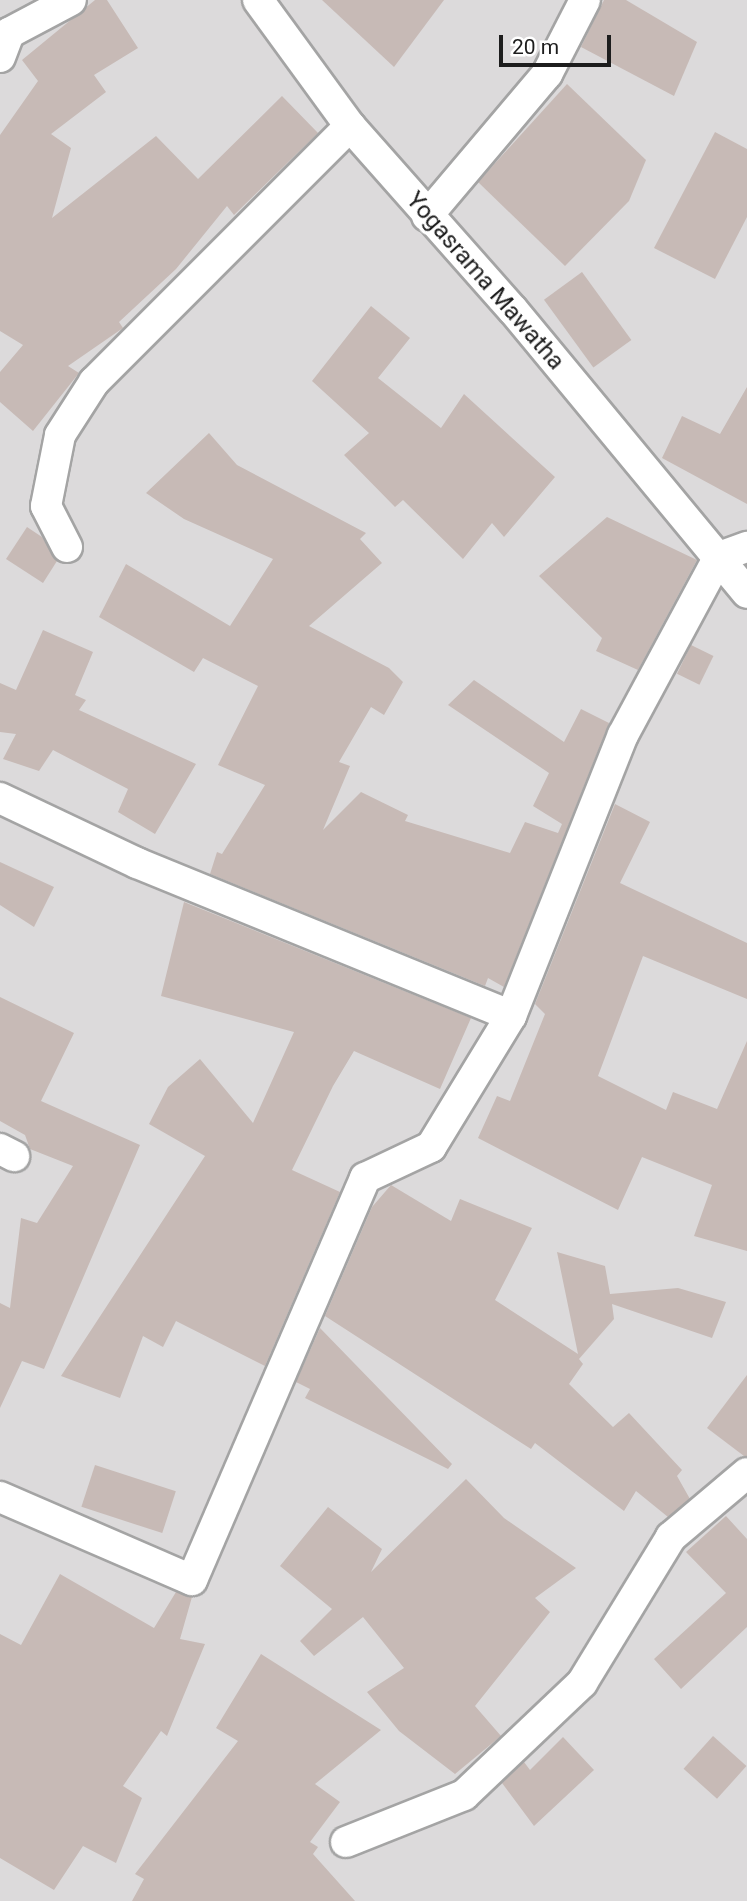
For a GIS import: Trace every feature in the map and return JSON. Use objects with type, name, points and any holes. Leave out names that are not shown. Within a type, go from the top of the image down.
[{"type":"street","points":[[0,57],[9,33],[71,0]]},
{"type":"street","name":"Yogasrama Mawatha","points":[[258,0],[350,125],[747,593]]},
{"type":"street","points":[[427,216],[547,74],[585,0]]},
{"type":"street","points":[[67,547],[46,506],[60,435],[94,382],[350,125]]},
{"type":"street","points":[[0,1497],[192,1580],[365,1178],[431,1147],[511,1016],[622,735],[719,557],[747,547]]},
{"type":"street","points":[[0,798],[137,863],[511,1016]]},
{"type":"street","points":[[346,1842],[464,1795],[582,1683],[671,1537],[747,1473]]},
{"type":"shaded area","points":[[0,0],[747,0],[747,1901],[0,1901]]},
{"type":"building","points":[[95,0],[107,0],[138,48],[94,75],[106,92],[51,134],[71,148],[52,218],[156,136],[198,179],[282,96],[318,133],[234,215],[227,206],[176,269],[119,322],[123,328],[68,366],[79,373],[33,431],[0,402],[0,372],[23,345],[0,331],[0,135],[38,81],[22,60]]},
{"type":"building","points":[[322,0],[444,0],[394,67]]},
{"type":"building","points":[[604,0],[626,0],[697,42],[674,96],[581,47]]},
{"type":"building","points":[[567,84],[646,160],[629,201],[565,266],[478,182]]},
{"type":"building","points":[[715,132],[747,149],[747,217],[715,279],[654,248]]},
{"type":"building","points":[[582,272],[631,340],[593,368],[544,300]]},
{"type":"building","points":[[371,306],[410,338],[378,378],[441,428],[464,394],[555,477],[504,537],[492,523],[463,559],[403,500],[395,507],[344,455],[369,433],[312,381]]},
{"type":"building","points":[[747,387],[747,504],[662,458],[682,416],[720,434]]},
{"type":"building","points":[[209,433],[237,465],[366,533],[360,539],[382,563],[309,626],[389,668],[403,682],[384,715],[371,707],[339,762],[350,766],[323,830],[361,792],[408,815],[405,821],[510,853],[525,822],[558,833],[562,824],[533,806],[549,773],[448,705],[474,680],[564,742],[581,709],[609,723],[504,987],[488,978],[485,986],[210,874],[217,852],[222,854],[265,785],[218,765],[258,686],[203,658],[194,672],[99,617],[126,564],[230,626],[273,559],[184,519],[146,493]]},
{"type":"building","points":[[607,517],[697,560],[638,670],[596,651],[602,638],[539,576]]},
{"type":"building","points":[[27,527],[42,537],[57,561],[43,583],[6,559]]},
{"type":"building","points":[[43,630],[93,652],[75,695],[86,700],[79,710],[196,764],[155,834],[118,812],[128,789],[53,750],[39,771],[3,759],[16,734],[0,732],[0,683],[16,690]]},
{"type":"building","points":[[691,645],[713,656],[699,685],[677,674]]},
{"type":"building","points":[[615,804],[650,822],[620,883],[747,943],[747,999],[643,956],[598,1076],[666,1110],[673,1092],[717,1109],[747,1041],[747,1251],[694,1236],[712,1185],[642,1157],[618,1210],[478,1138],[497,1096],[510,1101],[545,1014],[535,1004]]},
{"type":"building","points":[[0,862],[54,887],[34,927],[0,905]]},
{"type":"building","points":[[184,902],[471,1018],[440,1089],[354,1051],[333,1086],[292,1170],[340,1192],[265,1366],[176,1321],[163,1347],[143,1336],[120,1398],[61,1376],[205,1156],[149,1124],[168,1087],[200,1059],[253,1123],[294,1032],[161,996]]},
{"type":"building","points":[[0,997],[74,1033],[41,1101],[140,1145],[44,1369],[22,1361],[0,1408],[0,1303],[10,1308],[21,1218],[37,1223],[73,1166],[30,1149],[25,1135],[0,1121]]},
{"type":"building","points":[[391,1185],[451,1221],[460,1199],[532,1228],[495,1300],[578,1354],[557,1252],[605,1266],[610,1294],[678,1288],[726,1302],[712,1338],[612,1304],[614,1319],[579,1359],[583,1364],[569,1384],[613,1427],[629,1413],[682,1470],[677,1476],[690,1499],[668,1517],[636,1491],[624,1511],[535,1443],[531,1449],[325,1316],[372,1207]]},
{"type":"building","points":[[320,1328],[452,1464],[448,1469],[305,1398],[310,1389],[296,1382]]},
{"type":"building","points":[[747,1375],[747,1456],[744,1456],[707,1428]]},
{"type":"building","points":[[95,1465],[176,1491],[162,1533],[81,1507]]},
{"type":"building","points":[[466,1479],[504,1518],[576,1568],[535,1598],[550,1612],[475,1706],[501,1736],[455,1774],[399,1731],[367,1692],[404,1668],[363,1617],[314,1656],[300,1641],[332,1609],[280,1566],[328,1507],[382,1549],[371,1572]]},
{"type":"building","points":[[726,1516],[747,1539],[747,1627],[681,1689],[654,1659],[726,1593],[686,1552]]},
{"type":"building","points":[[60,1574],[154,1628],[176,1592],[192,1597],[180,1639],[205,1644],[167,1736],[161,1731],[123,1786],[142,1798],[116,1863],[83,1846],[54,1890],[0,1858],[0,1634],[21,1645]]},
{"type":"building","points":[[261,1654],[381,1730],[315,1784],[340,1802],[310,1842],[318,1847],[313,1854],[355,1901],[132,1901],[144,1879],[135,1874],[238,1741],[216,1728]]},
{"type":"building","points":[[713,1736],[746,1766],[717,1799],[684,1769]]},
{"type":"building","points":[[563,1737],[594,1770],[534,1826],[502,1783],[524,1762],[530,1770]]}]
